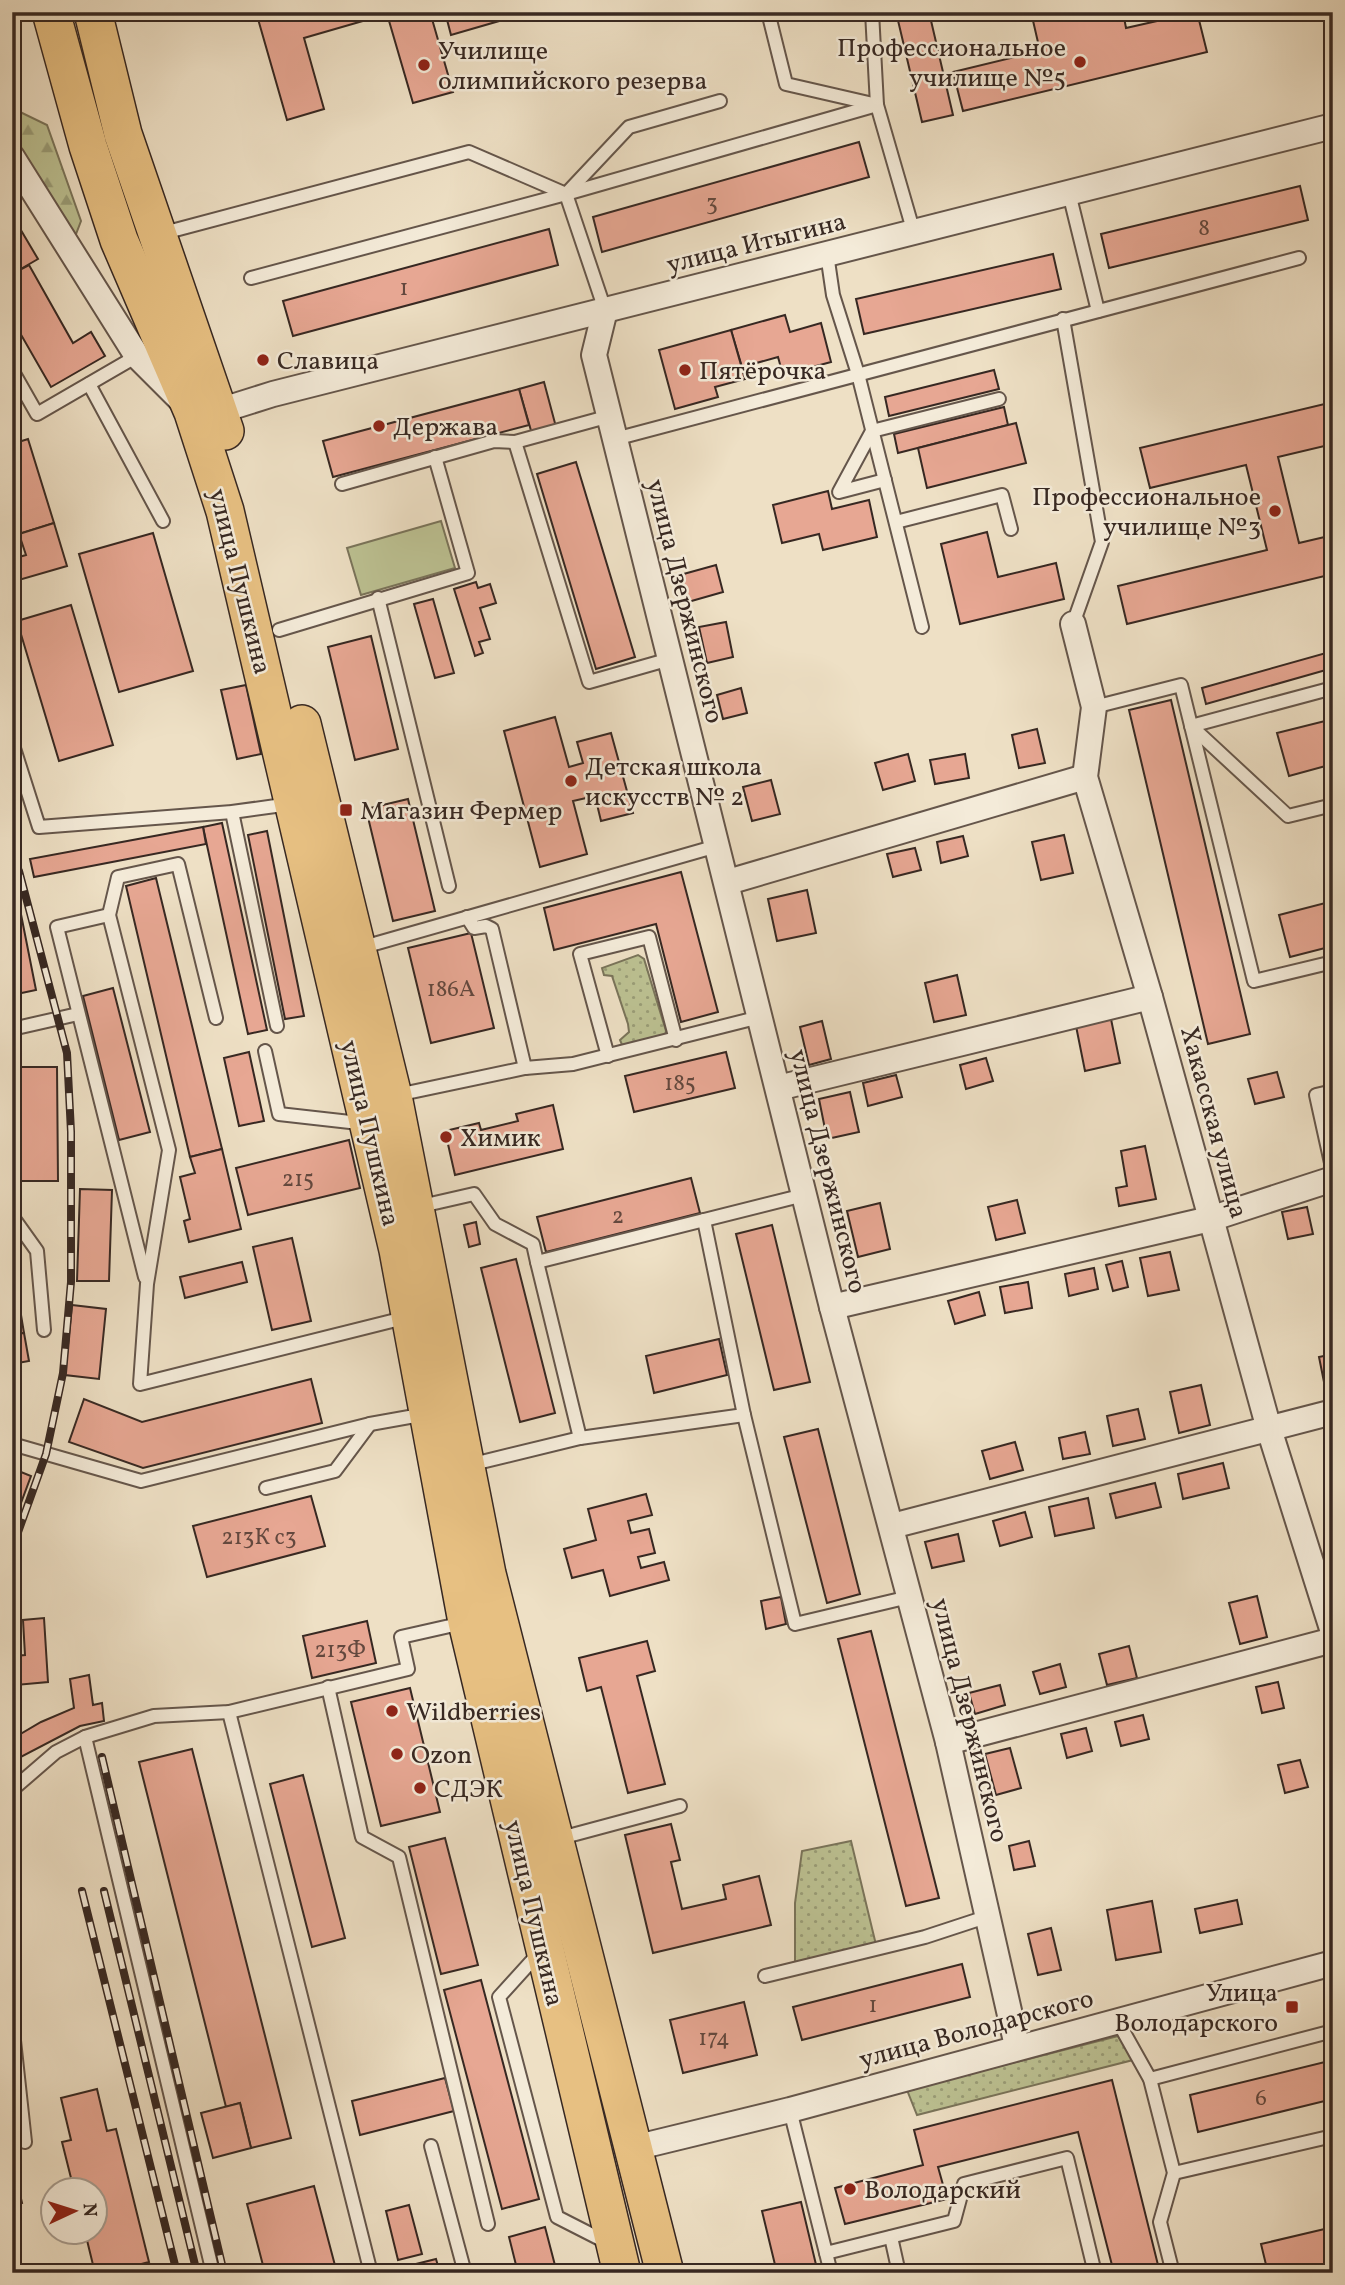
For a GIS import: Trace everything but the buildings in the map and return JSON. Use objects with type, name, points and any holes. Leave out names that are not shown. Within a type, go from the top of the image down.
[{"type":"main road","name":"улица Пушкина","points":[[51,12],[88,146],[119,240],[206,411],[225,511],[294,803],[381,1106],[417,1207],[467,1622],[619,2260]]},
{"type":"main road","name":"улица Пушкина","points":[[93,12],[122,134],[155,235],[206,411],[279,630],[356,949],[412,1316],[441,1411],[465,1466],[487,1574],[665,2273]]},
{"type":"street","name":"улица Итыгина","points":[[206,411],[1333,126]]},
{"type":"street","points":[[12,157],[137,356],[206,411]]},
{"type":"street","name":"улица Дзержинского","points":[[606,310],[594,355],[728,881],[832,1307],[948,1742],[1017,2046]]},
{"type":"street","name":"Хакасская улица","points":[[1073,624],[1094,707],[1085,777],[1150,997],[1269,1429],[1333,1632]]},
{"type":"street","points":[[728,881],[1085,777]]},
{"type":"street","points":[[778,1088],[1150,997]]},
{"type":"street","points":[[832,1307],[1210,1219],[1333,1179]]},
{"type":"street","points":[[892,1526],[1333,1412]]},
{"type":"street","points":[[948,1742],[1333,1640]]},
{"type":"street","name":"улица Володарского","points":[[634,2148],[790,2110],[1017,2046],[1333,1963]]},
{"type":"lane","points":[[768,12],[786,84],[877,105]]},
{"type":"lane","points":[[872,12],[877,105],[914,233]]},
{"type":"lane","points":[[566,194],[629,127],[720,101]]},
{"type":"lane","points":[[251,278],[566,194],[877,105]]},
{"type":"lane","points":[[155,235],[469,152],[566,194],[606,310]]},
{"type":"lane","points":[[1069,193],[1098,311]]},
{"type":"lane","points":[[827,254],[833,295],[858,374],[922,627]]},
{"type":"lane","points":[[342,484],[494,441],[515,442],[613,428],[858,374],[1299,258]]},
{"type":"lane","points":[[1063,319],[1102,542],[1073,624]]},
{"type":"lane","points":[[12,370],[37,414],[137,356]]},
{"type":"lane","points":[[89,384],[163,521]]},
{"type":"lane","points":[[885,480],[839,492],[873,431],[999,399]]},
{"type":"lane","points":[[515,442],[589,682],[670,659]]},
{"type":"lane","points":[[279,630],[310,623],[379,598],[468,573],[436,457]]},
{"type":"lane","points":[[895,522],[1002,495],[1011,529]]},
{"type":"lane","points":[[379,598],[449,886]]},
{"type":"lane","points":[[1094,707],[1181,685],[1254,981],[1333,962]]},
{"type":"lane","points":[[1191,726],[1333,688]]},
{"type":"lane","points":[[1191,726],[1288,816],[1333,805]]},
{"type":"lane","points":[[12,743],[39,827],[232,812],[294,803]]},
{"type":"lane","points":[[232,812],[276,1026]]},
{"type":"lane","points":[[356,949],[717,846]]},
{"type":"lane","points":[[216,1018],[178,864],[118,877],[109,915],[169,1150],[147,1284],[140,1384],[412,1316]]},
{"type":"lane","points":[[109,915],[57,927],[147,1284]]},
{"type":"lane","points":[[467,917],[474,929],[486,926],[492,929],[525,1068]]},
{"type":"lane","points":[[608,1056],[580,954],[649,937],[676,1040]]},
{"type":"lane","points":[[12,1029],[78,1014]]},
{"type":"lane","points":[[265,1051],[279,1114],[349,1122],[381,1106],[525,1068],[573,1064],[760,1017]]},
{"type":"lane","points":[[1333,1091],[1316,1095],[1333,1172]]},
{"type":"lane","points":[[417,1207],[474,1194],[495,1224],[533,1244],[580,1438]]},
{"type":"lane","points":[[537,1262],[804,1195]]},
{"type":"lane","points":[[12,1216],[37,1251],[44,1330]]},
{"type":"lane","points":[[704,1220],[744,1415],[795,1624],[909,1597]]},
{"type":"lane","points":[[12,1444],[141,1480],[370,1424],[441,1411]]},
{"type":"lane","points":[[465,1466],[580,1438],[744,1415]]},
{"type":"lane","points":[[266,1488],[335,1471],[370,1424]]},
{"type":"lane","points":[[12,1790],[57,1752],[85,1737],[154,1716],[229,1712],[408,1669],[401,1637],[467,1622]]},
{"type":"lane","points":[[327,1687],[362,1837],[398,1857],[488,2224]]},
{"type":"lane","points":[[229,1712],[370,2273]]},
{"type":"lane","points":[[85,1737],[213,2273]]},
{"type":"lane","points":[[554,1840],[680,1806]]},
{"type":"lane","points":[[765,1976],[925,1937],[989,1916]]},
{"type":"lane","points":[[543,1948],[512,1986],[499,1997],[556,2217],[619,2260]]},
{"type":"lane","points":[[1116,2020],[1150,2079],[1174,2173],[1160,2222],[1173,2273]]},
{"type":"lane","points":[[12,2022],[25,2142]]},
{"type":"lane","points":[[1150,2079],[1333,2031]]},
{"type":"lane","points":[[790,2110],[831,2273]]},
{"type":"lane","points":[[1174,2173],[1333,2136]]},
{"type":"lane","points":[[431,2146],[465,2273]]},
{"type":"lane","points":[[826,2253],[954,2221],[964,2183],[1066,2158],[1095,2273]]},
{"type":"lane","points":[[891,2237],[900,2273]]},
{"type":"green space","points":[[12,86],[18,111],[47,125],[81,221],[76,234],[68,232],[12,137]]},
{"type":"green space","points":[[441,521],[455,568],[361,595],[347,548]]},
{"type":"green space","points":[[638,955],[644,959],[666,1031],[665,1036],[623,1047],[620,1040],[629,1032],[628,1024],[612,976],[604,975],[602,968]]},
{"type":"green space","points":[[851,1841],[877,1949],[795,1968],[795,1903],[802,1851]]},
{"type":"green space","points":[[1118,2036],[1133,2060],[917,2115],[907,2090]]},
{"type":"railway","points":[[12,1549],[46,1454],[63,1373],[71,1282],[71,1132],[67,1053],[19,871]]},
{"type":"railway","points":[[102,1757],[224,2273]]},
{"type":"railway","points":[[82,1891],[177,2273]]},
{"type":"railway","points":[[104,1891],[197,2273]]},
{"type":"place","name":"Профессиональное училище №5","points":[[1080,62]]},
{"type":"place","name":"Училище олимпийского резерва","points":[[424,65]]},
{"type":"place","name":"Славица","points":[[263,360]]},
{"type":"place","name":"Пятёрочка","points":[[685,370]]},
{"type":"place","name":"Держава","points":[[379,426]]},
{"type":"place","name":"Профессиональное училище №3","points":[[1275,511]]},
{"type":"place","name":"Детская школа искусств № 2","points":[[571,781]]},
{"type":"place","name":"Магазин Фермер","points":[[346,810]]},
{"type":"place","name":"Химик","points":[[446,1137]]},
{"type":"place","name":"Wildberries","points":[[392,1711]]},
{"type":"place","name":"Ozon","points":[[397,1754]]},
{"type":"place","name":"СДЭК","points":[[420,1788]]},
{"type":"place","name":"Улица Володарского","points":[[1292,2007]]},
{"type":"place","name":"Володарский","points":[[850,2189]]}]
